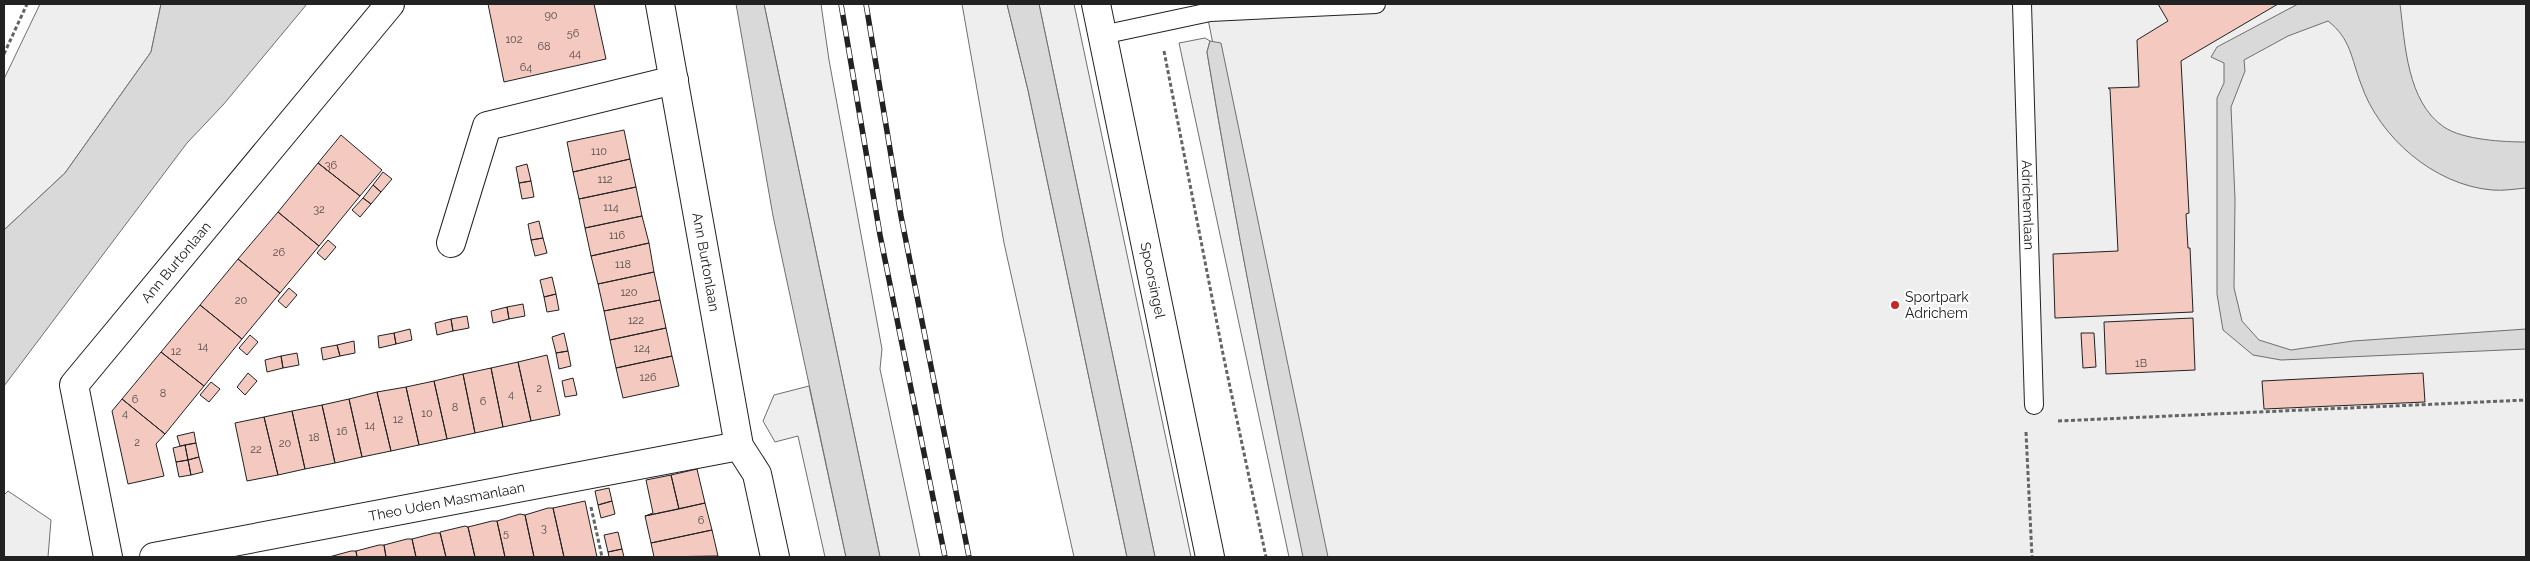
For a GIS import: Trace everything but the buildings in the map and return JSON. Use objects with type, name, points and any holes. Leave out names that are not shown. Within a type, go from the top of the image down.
[{"type":"street","name":"Ann Burtonlaan","points":[[108,557],[74,385],[390,4]]},
{"type":"street","name":"Ann Burtonlaan","points":[[660,4],[739,446]]},
{"type":"street","name":"Spoorsingel","points":[[1096,4],[1210,557]]},
{"type":"street","points":[[451,242],[487,126],[674,80]]},
{"type":"street","points":[[739,446],[757,474],[775,557]]},
{"type":"street","name":"Theo Uden Masmanlaan","points":[[154,557],[739,446]]},
{"type":"lane","points":[[1102,35],[1210,12],[1376,4]]},
{"type":"lane","name":"Adrichemlaan","points":[[2022,4],[2034,405]]},
{"type":"path","points":[[4,54],[27,4]]},
{"type":"path","points":[[1158,23],[1223,354],[1266,557]]},
{"type":"path","points":[[2052,422],[2526,400]]},
{"type":"path","points":[[2029,427],[2026,432],[2032,557]]},
{"type":"path","points":[[584,475],[602,557]]},
{"type":"shaded area","points":[[40,4],[161,4],[151,52],[65,173],[4,230],[4,79]]},
{"type":"shaded area","points":[[161,4],[307,4],[223,105],[187,143],[4,386],[4,230],[65,173],[151,52]]},
{"type":"shaded area","points":[[736,4],[764,4],[880,557],[846,557],[773,216]]},
{"type":"shaded area","points":[[764,4],[821,4],[829,60],[882,349],[880,369],[920,557],[880,557]]},
{"type":"shaded area","points":[[962,4],[1007,4],[1028,90],[1127,557],[1074,557],[1004,243]]},
{"type":"shaded area","points":[[1007,4],[1039,4],[1155,557],[1127,557],[1028,90]]},
{"type":"shaded area","points":[[1039,4],[1074,4],[1191,557],[1155,557]]},
{"type":"shaded area","name":"Sportpark Adrichem","points":[[1205,4],[2526,4],[2526,557],[1315,557]]},
{"type":"shaded area","points":[[2298,4],[2400,4],[2406,54],[2415,88],[2422,103],[2444,127],[2462,135],[2484,139],[2526,142],[2526,188],[2492,190],[2470,186],[2450,179],[2430,168],[2395,140],[2381,122],[2369,104],[2346,42],[2336,28],[2328,21],[2288,36],[2244,60],[2245,71],[2231,107],[2235,199],[2234,288],[2242,321],[2259,340],[2291,350],[2353,341],[2526,329],[2526,349],[2281,360],[2253,355],[2223,330],[2217,294],[2217,98],[2224,83],[2224,63],[2211,57],[2217,47]]},
{"type":"shaded area","points":[[1205,38],[1210,41],[1207,52],[1229,179],[1304,557],[1289,557],[1179,43]]},
{"type":"shaded area","points":[[1210,41],[1221,43],[1328,557],[1303,557],[1229,179],[1207,52]]},
{"type":"shaded area","points":[[809,386],[846,557],[825,557],[798,436],[775,442],[763,421],[774,395]]},
{"type":"shaded area","points":[[8,491],[51,520],[48,557],[4,557],[4,495]]},
{"type":"railway","points":[[841,4],[880,235],[945,557]]},
{"type":"railway","points":[[866,4],[901,216],[969,557]]},
{"type":"place","name":"Sportpark Adrichem","points":[[1895,305]]}]
